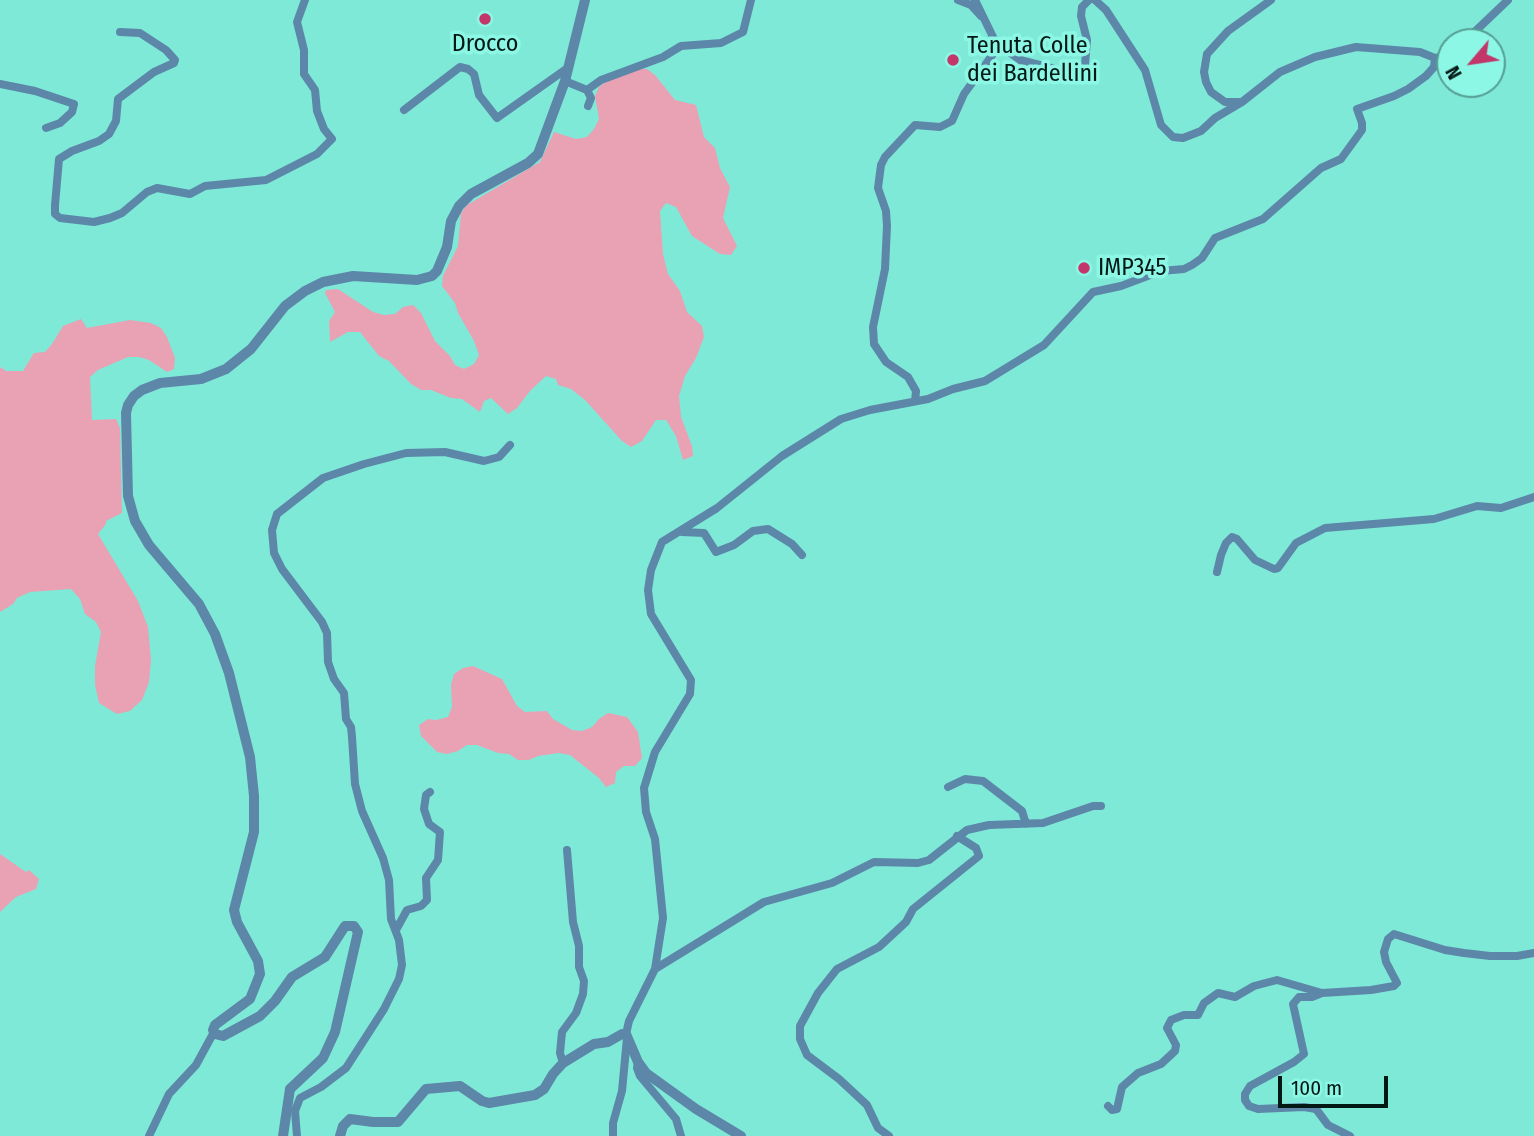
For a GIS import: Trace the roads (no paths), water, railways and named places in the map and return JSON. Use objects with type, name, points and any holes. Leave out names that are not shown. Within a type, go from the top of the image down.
[{"type":"street","points":[[120,32],[140,33],[166,50],[175,60],[118,99],[116,121],[109,134],[59,159],[55,214],[60,218],[94,222],[110,218],[122,213],[147,192],[157,188],[190,194],[205,186],[266,180],[317,154],[332,139],[324,129],[317,111],[315,90],[304,74],[304,50],[297,22],[305,0]]},
{"type":"street","points":[[149,1136],[169,1094],[196,1065],[214,1032],[215,1025],[250,999],[260,974],[258,961],[237,922],[234,910],[254,832],[250,757],[229,673],[215,634],[199,604],[149,545],[135,522],[128,496],[128,405],[142,390],[160,383],[201,379],[226,369],[251,349],[285,306],[323,282],[353,276],[407,280],[432,276],[447,247],[451,221],[459,206],[471,194],[528,163],[538,154],[565,81],[585,0]]},
{"type":"street","points":[[587,90],[601,79],[663,57],[681,46],[721,43],[743,32],[751,0]]},
{"type":"street","points":[[958,0],[971,5],[987,22]]},
{"type":"street","points":[[915,401],[916,391],[908,377],[886,362],[874,344],[873,327],[885,269],[887,226],[886,211],[878,188],[881,165],[885,157],[915,125],[940,127],[952,121],[964,94],[993,54],[994,39],[975,0]]},
{"type":"street","points":[[994,39],[1020,60],[1067,72],[1082,69],[1087,40],[1081,16],[1082,7],[1088,0]]},
{"type":"street","points":[[613,1136],[612,1122],[622,1091],[629,1021],[655,969],[663,918],[655,839],[646,812],[644,788],[655,752],[690,694],[691,680],[651,614],[648,590],[651,570],[662,542],[717,508],[774,461],[841,419],[985,381],[1044,345],[1093,292],[1161,271],[1185,269],[1192,265],[1202,258],[1211,242],[1220,235],[1264,219],[1321,168],[1341,159],[1362,130],[1357,109],[1408,89],[1426,76],[1434,67],[1436,58],[1420,52],[1356,47],[1315,57],[1280,72],[1192,137],[1173,137],[1161,125],[1146,70],[1105,10],[1095,0]]},
{"type":"street","points":[[1242,102],[1225,102],[1211,92],[1204,72],[1207,54],[1228,31],[1271,0]]},
{"type":"street","points":[[1479,28],[1508,0]]},
{"type":"street","points":[[404,110],[460,67],[474,74],[479,95],[496,118],[569,67]]},
{"type":"street","points":[[565,81],[587,90],[591,98],[588,106]]},
{"type":"street","points":[[0,83],[74,104],[72,112],[60,123],[46,128]]},
{"type":"street","points":[[297,1136],[295,1111],[299,1098],[321,1087],[346,1068],[384,1009],[399,979],[402,965],[396,930],[391,919],[389,880],[383,858],[362,811],[355,783],[351,727],[346,719],[344,693],[334,679],[328,662],[325,627],[282,569],[274,553],[272,530],[277,514],[285,506],[323,478],[336,473],[406,453],[445,452],[484,461],[499,457],[510,445]]},
{"type":"street","points":[[1217,572],[1221,555],[1232,537],[1243,545],[1255,560],[1274,569],[1278,568],[1296,543],[1325,528],[1434,519],[1477,506],[1501,508],[1534,497]]},
{"type":"street","points":[[681,532],[704,533],[716,552],[734,545],[753,531],[768,529],[792,544],[802,555]]},
{"type":"street","points":[[948,787],[965,779],[984,781],[1021,811],[1026,824]]},
{"type":"street","points":[[396,930],[407,911],[424,904],[426,878],[438,860],[440,832],[429,824],[424,809],[426,795],[430,792]]},
{"type":"street","points":[[655,969],[764,902],[832,884],[874,862],[905,864],[929,860],[957,836],[980,827],[1044,823],[1093,806],[1101,806]]},
{"type":"street","points":[[889,1136],[878,1128],[867,1105],[807,1055],[800,1039],[800,1026],[818,993],[837,970],[879,947],[906,922],[913,909],[979,856],[976,848],[957,836]]},
{"type":"street","points":[[562,1063],[562,1032],[576,1013],[583,994],[584,981],[579,967],[579,946],[573,922],[567,850]]},
{"type":"street","points":[[214,1032],[223,1036],[260,1016],[275,1001],[292,976],[325,957],[345,926],[352,925],[356,928],[358,935],[335,1032],[323,1058],[290,1089],[283,1136]]},
{"type":"street","points":[[1350,1136],[1328,1125],[1316,1109],[1258,1109],[1249,1106],[1245,1100],[1250,1086],[1304,1054],[1293,1004],[1299,997],[1371,990],[1397,983],[1386,962],[1384,951],[1388,939],[1394,934],[1464,953],[1517,956],[1534,953]]},
{"type":"street","points":[[1108,1106],[1112,1110],[1117,1109],[1122,1087],[1142,1070],[1161,1063],[1175,1051],[1176,1045],[1167,1028],[1171,1020],[1198,1015],[1204,1003],[1215,994],[1224,993],[1235,997],[1254,986],[1277,980],[1322,993]]},
{"type":"street","points":[[340,1136],[343,1126],[350,1119],[398,1122],[426,1089],[460,1086],[489,1103],[535,1095],[544,1089],[562,1063],[594,1044],[626,1036]]},
{"type":"street","points":[[626,1036],[646,1073],[696,1110],[741,1136]]},
{"type":"street","points":[[638,1062],[640,1076],[676,1119],[681,1136]]},
{"type":"place","name":"Drocco","points":[[485,19]]},
{"type":"place","name":"Tenuta Colle dei Bardellini","points":[[953,60]]},
{"type":"place","name":"IMP345","points":[[1084,268]]}]
